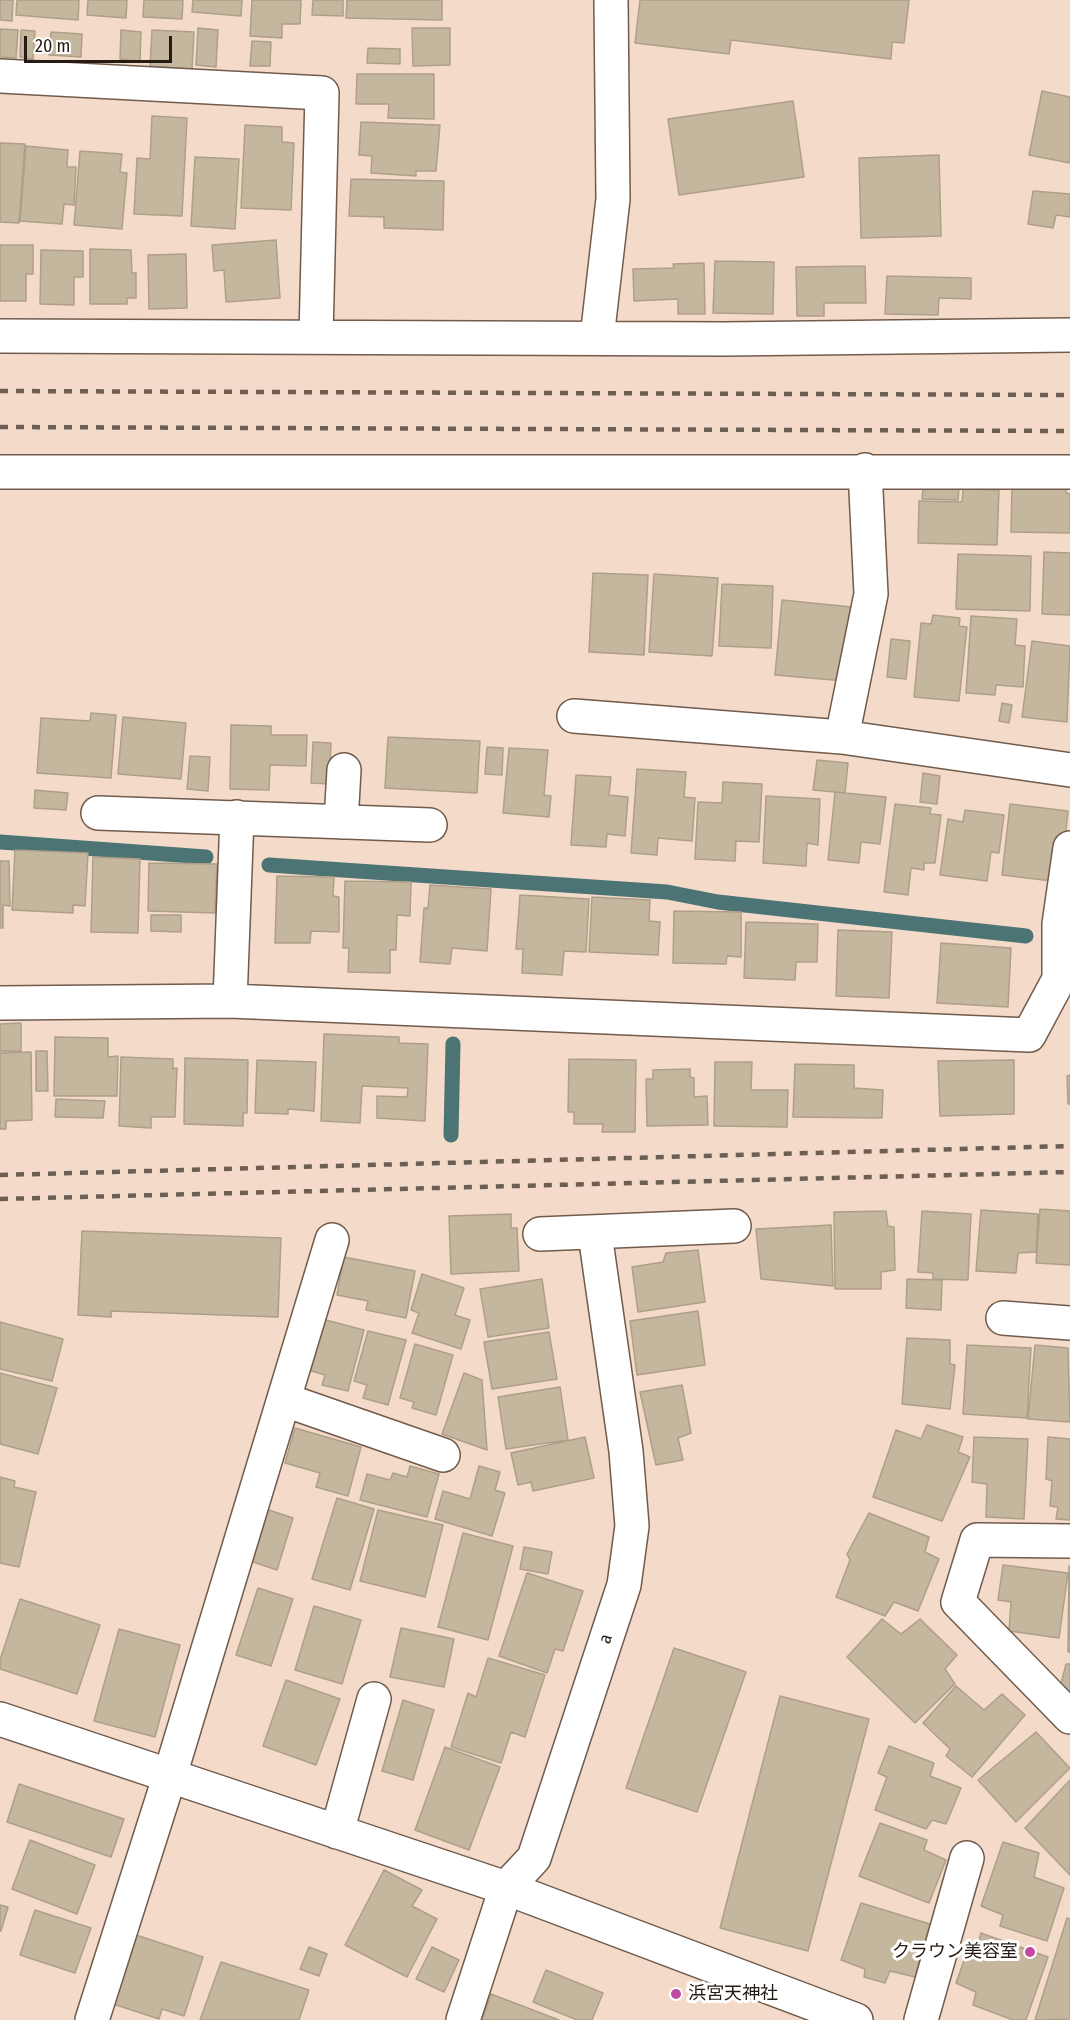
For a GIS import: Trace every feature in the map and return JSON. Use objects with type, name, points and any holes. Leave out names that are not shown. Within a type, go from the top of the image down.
[{"type":"street","points":[[597,338],[612,199],[611,0]]},
{"type":"street","points":[[0,76],[322,93],[316,336]]},
{"type":"street","points":[[0,336],[597,338],[1070,335]]},
{"type":"street","points":[[0,472],[865,470],[1070,472]]},
{"type":"street","points":[[842,737],[871,594],[865,470]]},
{"type":"street","points":[[574,717],[842,737],[1070,770]]},
{"type":"street","points":[[341,822],[344,770]]},
{"type":"street","points":[[98,813],[430,825]]},
{"type":"street","points":[[230,1001],[237,817]]},
{"type":"street","points":[[0,1003],[230,1001],[1029,1035],[1063,971],[1059,924],[1070,848]]},
{"type":"street","points":[[540,1234],[595,1234],[734,1226]]},
{"type":"street","name":"a","points":[[463,2020],[506,1888],[534,1858],[624,1585],[632,1526],[626,1451],[595,1234]]},
{"type":"street","points":[[92,2020],[170,1775],[332,1240]]},
{"type":"street","points":[[1003,1318],[1070,1323]]},
{"type":"street","points":[[285,1400],[443,1455]]},
{"type":"street","points":[[1070,1541],[976,1540],[958,1602],[1070,1717]]},
{"type":"street","points":[[337,1832],[374,1699]]},
{"type":"street","points":[[0,1719],[506,1888],[856,2020]]},
{"type":"street","points":[[921,2020],[967,1858]]},
{"type":"building","points":[[0,0],[13,0],[12,21],[0,20]]},
{"type":"building","points":[[17,0],[79,0],[78,20],[16,15]]},
{"type":"building","points":[[88,0],[127,0],[126,18],[87,15]]},
{"type":"building","points":[[144,0],[183,0],[182,19],[143,17]]},
{"type":"building","points":[[193,0],[242,0],[241,16],[192,12]]},
{"type":"building","points":[[252,0],[301,0],[300,24],[282,24],[282,38],[250,36]]},
{"type":"building","points":[[313,0],[343,0],[343,16],[312,15]]},
{"type":"building","points":[[347,0],[442,0],[442,20],[346,18]]},
{"type":"building","points":[[640,0],[909,0],[904,43],[892,42],[891,59],[731,40],[729,54],[635,43]]},
{"type":"building","points":[[198,28],[218,30],[216,67],[196,65]]},
{"type":"building","points":[[412,28],[450,28],[450,65],[413,66]]},
{"type":"building","points":[[0,29],[18,30],[16,58],[0,57]]},
{"type":"building","points":[[21,30],[35,31],[33,59],[20,57]]},
{"type":"building","points":[[121,30],[141,32],[140,61],[120,59]]},
{"type":"building","points":[[152,30],[194,32],[192,69],[150,66]]},
{"type":"building","points":[[51,32],[82,34],[81,57],[49,55]]},
{"type":"building","points":[[252,41],[271,42],[270,66],[250,66]]},
{"type":"building","points":[[368,48],[400,49],[400,64],[367,63]]},
{"type":"building","points":[[357,74],[434,74],[434,119],[388,118],[389,104],[356,104]]},
{"type":"building","points":[[1042,91],[1070,97],[1070,163],[1029,155]]},
{"type":"building","points":[[793,101],[804,177],[679,195],[668,119]]},
{"type":"building","points":[[152,116],[187,118],[182,216],[134,214],[137,158],[150,159]]},
{"type":"building","points":[[361,122],[440,125],[436,171],[416,171],[416,176],[371,173],[372,156],[359,155]]},
{"type":"building","points":[[245,125],[282,127],[282,142],[294,143],[291,210],[241,208]]},
{"type":"building","points":[[0,143],[25,144],[19,223],[0,222]]},
{"type":"building","points":[[26,146],[68,150],[67,167],[76,167],[74,205],[64,204],[62,224],[20,221]]},
{"type":"building","points":[[80,151],[122,154],[120,172],[127,173],[122,229],[74,225]]},
{"type":"building","points":[[939,155],[941,236],[861,238],[859,158]]},
{"type":"building","points":[[195,157],[239,159],[235,229],[191,226]]},
{"type":"building","points":[[351,179],[444,181],[443,230],[384,228],[384,217],[349,216]]},
{"type":"building","points":[[1033,191],[1070,194],[1070,217],[1056,215],[1053,228],[1028,224]]},
{"type":"building","points":[[276,240],[280,298],[226,302],[224,270],[214,271],[212,245]]},
{"type":"building","points":[[0,245],[33,245],[33,274],[26,274],[26,301],[0,301]]},
{"type":"building","points":[[90,249],[131,250],[132,273],[136,273],[136,298],[127,298],[127,304],[90,304]]},
{"type":"building","points":[[41,250],[83,251],[83,277],[74,277],[74,305],[40,304]]},
{"type":"building","points":[[186,254],[187,308],[149,309],[148,255]]},
{"type":"building","points":[[715,261],[774,262],[773,314],[713,313]]},
{"type":"building","points":[[704,263],[705,314],[678,314],[678,299],[634,301],[633,269],[674,268],[673,264]]},
{"type":"building","points":[[865,266],[866,303],[824,303],[824,316],[797,316],[796,267]]},
{"type":"building","points":[[887,276],[971,278],[971,299],[939,298],[938,315],[885,314]]},
{"type":"building","points":[[1012,484],[1066,486],[1066,493],[1070,494],[1070,533],[1011,532]]},
{"type":"building","points":[[923,488],[959,488],[958,500],[922,499]]},
{"type":"building","points":[[963,489],[999,490],[997,545],[918,543],[919,501],[962,502]]},
{"type":"building","points":[[1044,552],[1070,553],[1070,615],[1042,614]]},
{"type":"building","points":[[958,554],[1031,556],[1030,611],[956,609]]},
{"type":"building","points":[[593,573],[648,575],[644,655],[589,652]]},
{"type":"building","points":[[654,574],[718,578],[712,656],[649,652]]},
{"type":"building","points":[[722,584],[773,586],[771,648],[719,646]]},
{"type":"building","points":[[782,600],[852,607],[845,681],[775,675]]},
{"type":"building","points":[[933,615],[960,618],[959,626],[967,627],[959,701],[914,697],[921,623],[931,624]]},
{"type":"building","points":[[971,616],[1017,619],[1015,645],[1025,646],[1023,687],[996,685],[995,695],[966,693]]},
{"type":"building","points":[[891,639],[910,641],[906,679],[887,677]]},
{"type":"building","points":[[1032,641],[1070,646],[1067,722],[1022,717]]},
{"type":"building","points":[[1002,703],[1012,705],[1009,723],[999,721]]},
{"type":"building","points":[[91,713],[116,715],[111,778],[37,773],[41,718],[90,721]]},
{"type":"building","points":[[123,717],[186,723],[181,779],[118,774]]},
{"type":"building","points":[[231,725],[271,726],[271,735],[307,735],[306,766],[270,765],[269,790],[230,789]]},
{"type":"building","points":[[388,737],[480,741],[477,793],[385,788]]},
{"type":"building","points":[[313,742],[331,743],[329,784],[311,783]]},
{"type":"building","points":[[487,747],[503,748],[502,775],[485,774]]},
{"type":"building","points":[[509,748],[548,750],[544,795],[551,796],[549,817],[503,813]]},
{"type":"building","points":[[190,756],[210,757],[208,791],[187,789]]},
{"type":"building","points":[[817,760],[848,763],[845,793],[813,790]]},
{"type":"building","points":[[637,769],[686,772],[684,797],[695,798],[692,841],[658,838],[657,855],[631,853]]},
{"type":"building","points":[[923,773],[940,776],[937,804],[920,802]]},
{"type":"building","points":[[576,775],[611,777],[609,795],[628,797],[625,836],[607,834],[606,847],[571,845]]},
{"type":"building","points":[[723,782],[762,784],[759,842],[736,841],[735,861],[695,859],[698,802],[722,803]]},
{"type":"building","points":[[35,790],[68,793],[66,810],[34,808]]},
{"type":"building","points":[[835,792],[886,797],[880,844],[861,842],[859,863],[828,860]]},
{"type":"building","points":[[766,796],[820,799],[818,845],[807,843],[806,866],[763,863]]},
{"type":"building","points":[[895,804],[931,808],[930,814],[941,815],[935,863],[924,863],[924,870],[911,868],[908,895],[884,892]]},
{"type":"building","points":[[1010,804],[1068,811],[1060,882],[1002,875]]},
{"type":"building","points":[[965,810],[1004,815],[999,853],[991,852],[987,881],[940,875],[948,819],[963,822]]},
{"type":"building","points":[[15,850],[88,853],[85,906],[73,905],[73,913],[12,910]]},
{"type":"building","points":[[93,857],[140,859],[138,933],[91,932]]},
{"type":"building","points":[[0,861],[9,861],[10,906],[3,905],[3,928],[0,928]]},
{"type":"building","points":[[149,863],[217,864],[215,913],[148,911]]},
{"type":"building","points":[[277,876],[334,877],[333,896],[339,897],[339,932],[311,931],[310,943],[275,943]]},
{"type":"building","points":[[345,881],[411,882],[410,916],[397,915],[396,950],[390,950],[390,973],[348,972],[349,948],[343,948]]},
{"type":"building","points":[[430,885],[491,889],[487,951],[452,948],[450,964],[420,962],[424,908],[428,908]]},
{"type":"building","points":[[520,895],[589,899],[586,952],[564,951],[562,975],[522,973],[523,949],[516,949]]},
{"type":"building","points":[[592,897],[650,900],[649,921],[660,922],[658,955],[589,952]]},
{"type":"building","points":[[674,911],[741,912],[741,957],[727,956],[726,964],[673,963]]},
{"type":"building","points":[[151,915],[181,915],[181,932],[151,931]]},
{"type":"building","points":[[746,922],[818,924],[817,962],[796,962],[795,980],[744,978]]},
{"type":"building","points":[[838,930],[892,932],[889,998],[836,996]]},
{"type":"building","points":[[941,943],[1011,948],[1008,1007],[937,1003]]},
{"type":"building","points":[[21,1023],[21,1051],[0,1051],[0,1024]]},
{"type":"building","points":[[324,1034],[399,1037],[399,1043],[428,1044],[425,1121],[377,1118],[377,1096],[407,1097],[408,1088],[362,1086],[360,1123],[321,1121]]},
{"type":"building","points":[[55,1037],[108,1038],[108,1057],[118,1056],[117,1096],[54,1096]]},
{"type":"building","points":[[36,1051],[47,1051],[48,1091],[36,1091]]},
{"type":"building","points":[[31,1052],[32,1120],[6,1121],[6,1129],[0,1129],[0,1053]]},
{"type":"building","points":[[121,1057],[173,1059],[173,1069],[177,1068],[175,1117],[151,1117],[151,1128],[119,1126]]},
{"type":"building","points":[[185,1058],[248,1060],[247,1113],[243,1113],[243,1126],[184,1124]]},
{"type":"building","points":[[569,1059],[636,1060],[635,1132],[602,1132],[603,1124],[574,1124],[574,1112],[568,1112]]},
{"type":"building","points":[[257,1060],[316,1062],[314,1111],[288,1109],[288,1114],[255,1113]]},
{"type":"building","points":[[1014,1060],[1014,1114],[940,1116],[938,1061]]},
{"type":"building","points":[[715,1062],[752,1062],[751,1090],[788,1090],[787,1127],[714,1126]]},
{"type":"building","points":[[795,1064],[854,1065],[854,1088],[883,1090],[882,1118],[793,1117]]},
{"type":"building","points":[[690,1069],[690,1077],[694,1078],[694,1097],[707,1096],[708,1125],[647,1126],[646,1079],[653,1079],[653,1070]]},
{"type":"building","points":[[1070,1075],[1070,1104],[1068,1104],[1067,1076]]},
{"type":"building","points":[[56,1099],[105,1101],[103,1118],[55,1117]]},
{"type":"building","points":[[1040,1209],[1070,1211],[1070,1265],[1036,1263]]},
{"type":"building","points":[[981,1210],[1038,1214],[1036,1252],[1018,1253],[1016,1273],[976,1271]]},
{"type":"building","points":[[886,1211],[888,1226],[894,1227],[895,1270],[881,1272],[881,1289],[835,1289],[834,1212]]},
{"type":"building","points":[[922,1211],[971,1214],[968,1280],[933,1279],[933,1273],[918,1272]]},
{"type":"building","points":[[511,1214],[511,1228],[517,1228],[519,1271],[451,1274],[449,1216]]},
{"type":"building","points":[[831,1225],[833,1286],[761,1279],[756,1229]]},
{"type":"building","points":[[82,1231],[281,1238],[278,1317],[111,1311],[111,1317],[78,1315]]},
{"type":"building","points":[[698,1250],[705,1302],[638,1312],[632,1267],[663,1262],[666,1253]]},
{"type":"building","points":[[344,1257],[415,1271],[406,1318],[366,1310],[368,1301],[337,1295]]},
{"type":"building","points":[[422,1274],[464,1288],[455,1315],[470,1320],[461,1349],[412,1333],[419,1313],[411,1310]]},
{"type":"building","points":[[542,1279],[549,1328],[488,1337],[480,1289]]},
{"type":"building","points":[[907,1279],[942,1280],[941,1310],[906,1308]]},
{"type":"building","points":[[698,1311],[705,1365],[637,1375],[630,1321]]},
{"type":"building","points":[[322,1319],[364,1330],[348,1391],[322,1385],[325,1375],[308,1370]]},
{"type":"building","points":[[0,1322],[63,1339],[52,1381],[0,1369]]},
{"type":"building","points":[[368,1331],[406,1340],[388,1405],[363,1398],[367,1385],[354,1381]]},
{"type":"building","points":[[549,1332],[557,1379],[492,1389],[484,1342]]},
{"type":"building","points":[[907,1338],[950,1340],[950,1364],[955,1365],[950,1409],[902,1404]]},
{"type":"building","points":[[415,1344],[453,1355],[436,1415],[412,1408],[414,1402],[400,1398]]},
{"type":"building","points":[[967,1345],[1031,1348],[1027,1418],[963,1414]]},
{"type":"building","points":[[1035,1345],[1068,1348],[1070,1422],[1028,1419]]},
{"type":"building","points":[[0,1373],[57,1388],[38,1454],[0,1444]]},
{"type":"building","points":[[464,1373],[482,1380],[487,1450],[442,1434]]},
{"type":"building","points":[[682,1385],[691,1433],[678,1438],[683,1460],[656,1465],[640,1392]]},
{"type":"building","points":[[560,1387],[568,1440],[506,1449],[498,1397]]},
{"type":"building","points":[[927,1425],[963,1437],[958,1452],[970,1457],[942,1521],[873,1497],[896,1430],[921,1439]]},
{"type":"building","points":[[295,1428],[361,1447],[348,1496],[316,1487],[320,1473],[285,1463]]},
{"type":"building","points":[[585,1437],[594,1478],[533,1491],[531,1482],[518,1485],[511,1453]]},
{"type":"building","points":[[974,1437],[1028,1439],[1024,1519],[986,1517],[987,1484],[972,1482]]},
{"type":"building","points":[[1048,1437],[1070,1439],[1070,1520],[1056,1519],[1058,1507],[1050,1506],[1052,1481],[1046,1479]]},
{"type":"building","points":[[410,1466],[439,1474],[427,1517],[360,1500],[367,1474],[390,1480],[393,1473],[407,1477]]},
{"type":"building","points":[[479,1466],[500,1472],[495,1490],[505,1493],[492,1536],[435,1519],[443,1491],[470,1499]]},
{"type":"building","points":[[0,1477],[15,1481],[14,1487],[36,1492],[19,1567],[0,1563]]},
{"type":"building","points":[[337,1498],[374,1509],[350,1590],[312,1579]]},
{"type":"building","points":[[266,1509],[293,1518],[277,1570],[250,1561]]},
{"type":"building","points":[[378,1510],[443,1525],[425,1597],[360,1581]]},
{"type":"building","points":[[869,1513],[929,1537],[925,1552],[939,1559],[918,1611],[894,1602],[885,1616],[836,1597],[850,1560],[847,1554]]},
{"type":"building","points":[[463,1533],[513,1546],[488,1640],[438,1627]]},
{"type":"building","points":[[524,1547],[552,1552],[548,1574],[520,1569]]},
{"type":"building","points":[[1003,1565],[1068,1573],[1059,1638],[1009,1631],[1011,1602],[998,1600]]},
{"type":"building","points":[[1069,1566],[1070,1652],[1068,1652]]},
{"type":"building","points":[[527,1573],[583,1591],[563,1651],[555,1649],[547,1673],[499,1656]]},
{"type":"building","points":[[258,1588],[293,1599],[271,1666],[236,1655]]},
{"type":"building","points":[[20,1599],[100,1625],[77,1694],[0,1669],[0,1660]]},
{"type":"building","points":[[314,1606],[361,1620],[342,1684],[295,1670]]},
{"type":"building","points":[[882,1619],[901,1634],[920,1619],[957,1655],[945,1669],[955,1684],[915,1723],[847,1657]]},
{"type":"building","points":[[401,1628],[454,1639],[444,1687],[390,1677]]},
{"type":"building","points":[[119,1629],[180,1645],[155,1737],[94,1721]]},
{"type":"building","points":[[674,1648],[746,1672],[697,1812],[626,1788]]},
{"type":"building","points":[[488,1658],[545,1675],[525,1737],[511,1732],[501,1763],[451,1747],[468,1693],[476,1697]]},
{"type":"building","points":[[1066,1664],[1070,1664],[1070,1693],[1061,1684]]},
{"type":"building","points":[[286,1680],[340,1699],[316,1765],[263,1746]]},
{"type":"building","points":[[956,1686],[984,1710],[1002,1694],[1025,1715],[972,1777],[946,1756],[950,1749],[923,1723]]},
{"type":"building","points":[[780,1696],[869,1719],[808,1951],[720,1928]]},
{"type":"building","points":[[403,1700],[434,1710],[413,1780],[382,1771]]},
{"type":"building","points":[[1036,1732],[1070,1768],[1016,1822],[978,1780]]},
{"type":"building","points":[[889,1746],[934,1763],[930,1776],[961,1788],[946,1824],[932,1820],[926,1829],[875,1810],[887,1777],[878,1773]]},
{"type":"building","points":[[445,1747],[500,1767],[469,1850],[415,1830]]},
{"type":"building","points":[[1070,1780],[1070,1875],[1025,1828]]},
{"type":"building","points":[[19,1784],[124,1819],[111,1857],[7,1822]]},
{"type":"building","points":[[880,1823],[927,1840],[924,1850],[946,1860],[929,1903],[859,1876]]},
{"type":"building","points":[[30,1840],[95,1865],[77,1914],[12,1889]]},
{"type":"building","points":[[1003,1842],[1039,1853],[1034,1877],[1064,1888],[1047,1941],[1000,1926],[1003,1915],[981,1906]]},
{"type":"building","points":[[384,1870],[422,1890],[412,1906],[437,1919],[407,1977],[345,1945]]},
{"type":"building","points":[[861,1903],[930,1924],[915,1977],[890,1971],[885,1983],[864,1977],[865,1969],[841,1960]]},
{"type":"building","points":[[0,1905],[8,1907],[1,1931],[0,1931]]},
{"type":"building","points":[[35,1910],[91,1928],[75,1973],[20,1955]]},
{"type":"building","points":[[1067,1918],[1070,1919],[1070,2019],[1035,2020]]},
{"type":"building","points":[[981,1933],[1048,1957],[1026,2020],[1013,2020],[973,2005],[976,1992],[956,1983],[967,1952],[975,1953]]},
{"type":"building","points":[[133,1934],[203,1957],[184,2016],[162,2009],[159,2019],[110,2003]]},
{"type":"building","points":[[309,1947],[327,1954],[319,1976],[300,1969]]},
{"type":"building","points":[[432,1947],[459,1960],[444,1992],[416,1979]]},
{"type":"building","points":[[221,1962],[309,1990],[299,2020],[200,2020]]},
{"type":"building","points":[[546,1970],[603,1993],[592,2020],[577,2020],[533,2002]]},
{"type":"building","points":[[491,1994],[559,2020],[482,2020]]},
{"type":"waterway","points":[[0,842],[206,857]]},
{"type":"waterway","points":[[269,865],[667,892],[718,902],[1026,936]]},
{"type":"waterway","points":[[451,1135],[453,1044]]},
{"type":"railway","points":[[0,391],[1070,395]]},
{"type":"railway","points":[[0,427],[1070,431]]},
{"type":"railway","points":[[0,1175],[1070,1146]]},
{"type":"railway","points":[[0,1199],[1070,1172]]},
{"type":"place","name":"クラウン美容室","points":[[1030,1952]]},
{"type":"place","name":"浜宮天神社","points":[[676,1994]]}]
